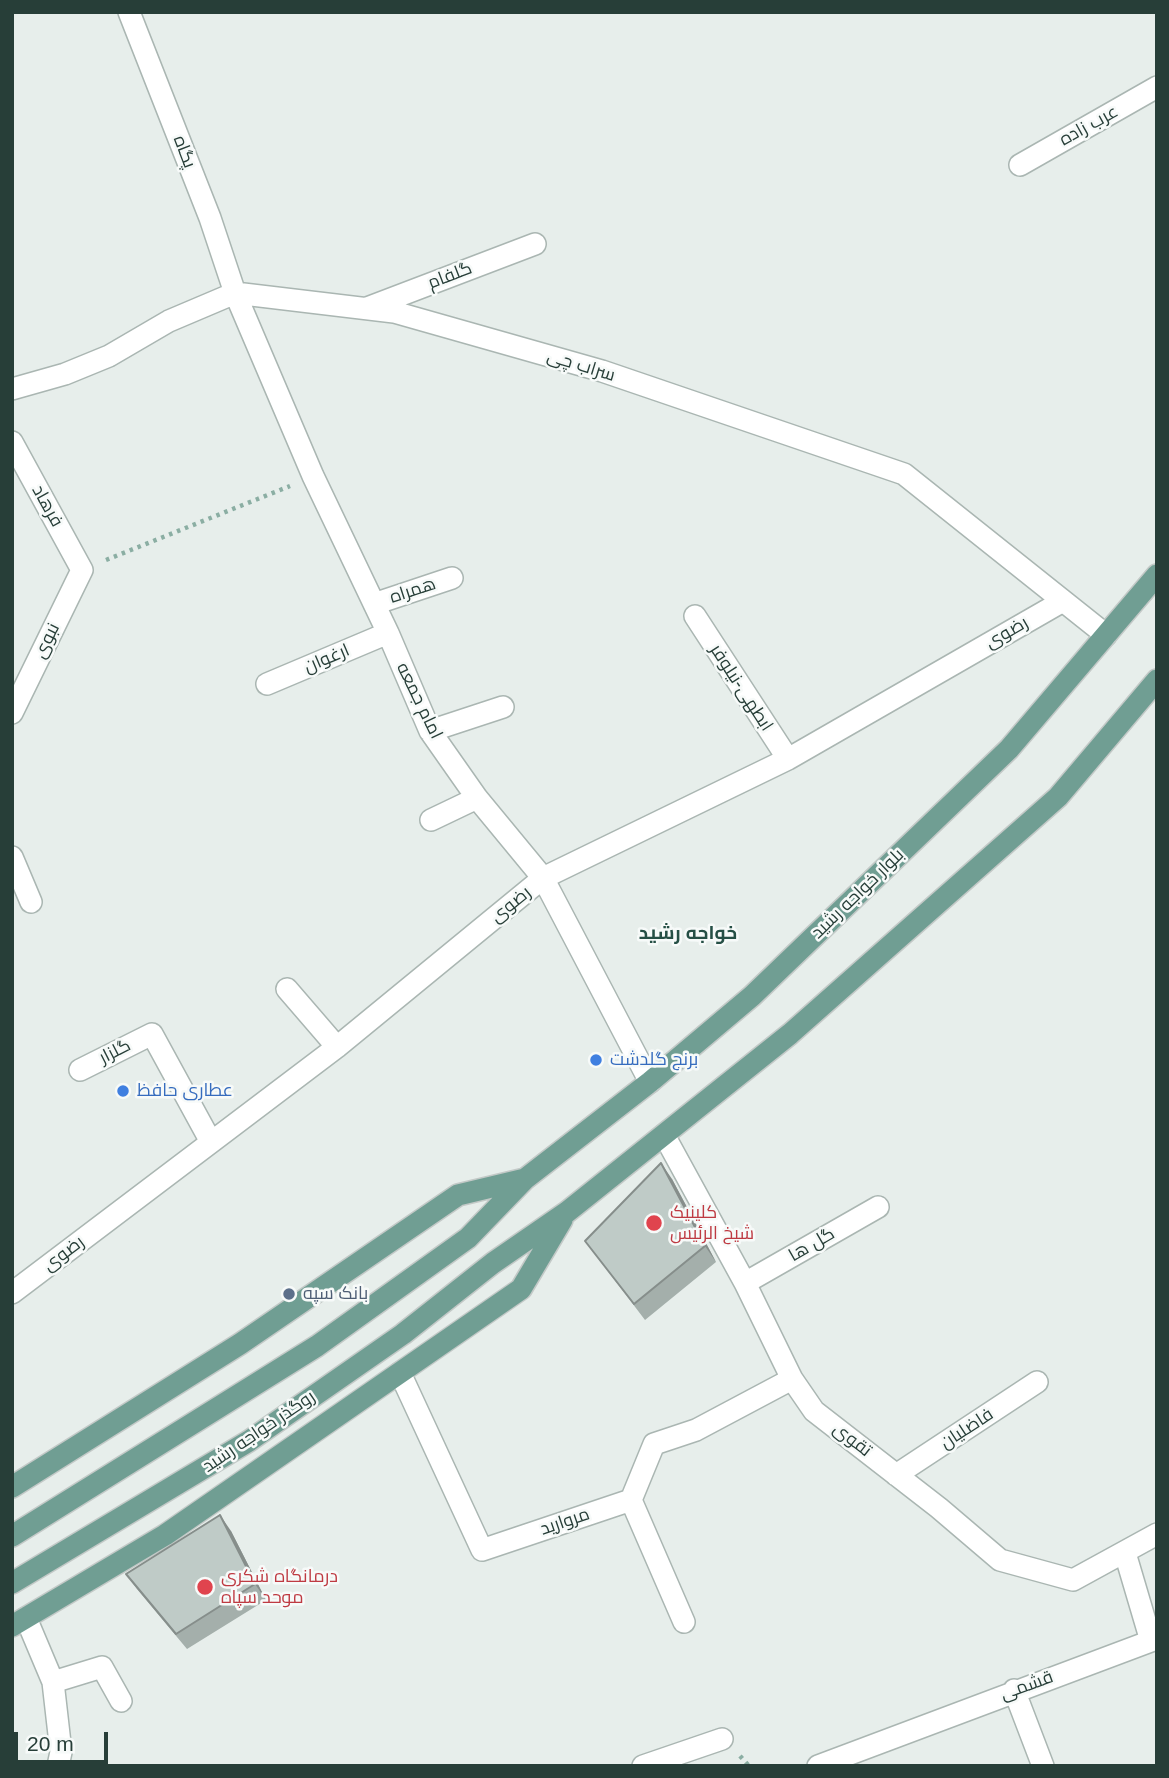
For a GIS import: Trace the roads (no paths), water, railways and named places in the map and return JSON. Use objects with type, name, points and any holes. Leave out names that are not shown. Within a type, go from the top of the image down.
[{"type":"main road","name":"بلوار خواجه رشید","points":[[12,1536],[317,1346],[468,1238],[525,1179],[650,1082],[752,996],[1009,750],[1157,575]]},
{"type":"main road","points":[[16,1625],[165,1535],[521,1289],[567,1212],[790,1034],[1058,797],[1157,680]]},
{"type":"main road","points":[[12,1488],[240,1344],[458,1195],[525,1179]]},
{"type":"main road","name":"روگذر خواجه رشید","points":[[12,1583],[250,1441],[403,1334],[493,1263],[567,1212]]},
{"type":"street","name":"پگاه","points":[[129,12],[210,218],[235,293]]},
{"type":"street","name":"عرب زاده","points":[[1020,164],[1157,88]]},
{"type":"street","name":"گلفام","points":[[365,308],[535,244]]},
{"type":"street","name":"سراب چی","points":[[12,389],[65,374],[108,356],[169,321],[235,293],[394,312],[601,371],[904,474],[1106,635]]},
{"type":"street","name":"امام جمعه","points":[[235,293],[313,476],[388,633],[430,731],[477,798],[543,878],[650,1082]]},
{"type":"street","name":"فرهاد","points":[[12,442],[82,570]]},
{"type":"street","name":"نبوی","points":[[12,713],[82,570]]},
{"type":"street","name":"همراه","points":[[374,604],[452,578]]},
{"type":"street","name":"رضوی","points":[[12,1293],[337,1047],[543,878],[788,759],[1063,601]]},
{"type":"street","name":"ابطهی-نیلوفر","points":[[695,617],[788,759]]},
{"type":"street","name":"ارغوان","points":[[267,684],[388,633]]},
{"type":"street","points":[[430,731],[503,707]]},
{"type":"street","points":[[431,820],[477,798]]},
{"type":"street","points":[[12,858],[31,902]]},
{"type":"street","points":[[287,989],[337,1047]]},
{"type":"street","name":"گلزار","points":[[80,1070],[152,1034],[211,1142]]},
{"type":"street","name":"تقوی","points":[[664,1135],[745,1283],[792,1379],[814,1411],[1000,1560],[1073,1580],[1157,1534]]},
{"type":"street","name":"گل ها","points":[[745,1283],[878,1207]]},
{"type":"street","name":"مروارید","points":[[400,1373],[482,1550],[631,1500]]},
{"type":"street","points":[[684,1622],[631,1500],[654,1444],[696,1430],[792,1379]]},
{"type":"street","name":"فاضلیان","points":[[896,1475],[1037,1382]]},
{"type":"street","name":"قشمی","points":[[827,1764],[1014,1690],[1151,1641],[1125,1553]]},
{"type":"street","points":[[16,1625],[53,1682],[61,1752],[58,1766]]},
{"type":"street","points":[[53,1682],[102,1667],[121,1701]]},
{"type":"street","points":[[1014,1690],[1043,1766]]},
{"type":"street","points":[[643,1766],[722,1739]]},
{"type":"place","name":"برنج گلدشت","points":[[596,1060]]},
{"type":"place","name":"عطاری حافظ","points":[[123,1091]]},
{"type":"place","name":"کلینیک شیخ الرئیس","points":[[654,1223]]},
{"type":"place","name":"بانک سپه","points":[[289,1294]]},
{"type":"place","name":"درمانگاه شکری موحد سپاه","points":[[205,1587]]},
{"type":"district","name":"خواجه رشید","points":[[688,934]]}]
